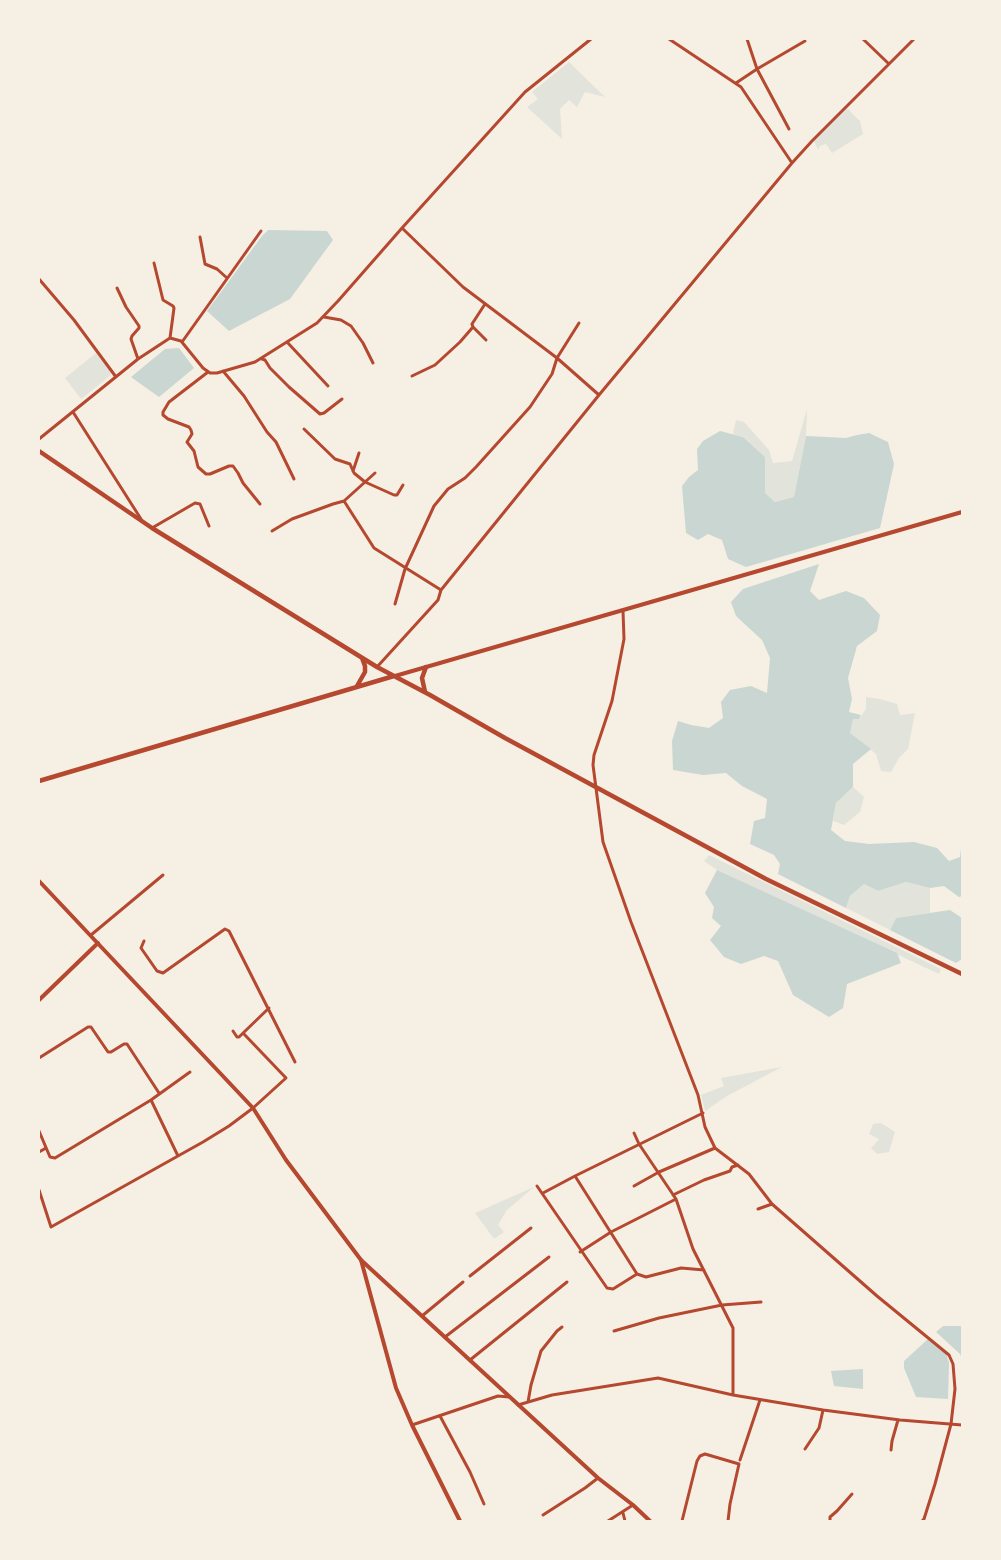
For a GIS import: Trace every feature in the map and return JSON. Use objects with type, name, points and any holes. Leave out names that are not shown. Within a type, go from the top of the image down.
[{"type":"main road","points":[[39,451],[152,528],[377,667],[766,879],[962,974]]},
{"type":"main road","points":[[39,782],[394,676],[962,512]]},
{"type":"main road","points":[[357,687],[364,672],[365,666],[362,658]]},
{"type":"main road","points":[[425,692],[422,678],[426,667]]},
{"type":"main road","points":[[39,881],[253,1108],[286,1160],[362,1260],[598,1478],[650,1521]]},
{"type":"main road","points":[[39,1000],[98,943]]},
{"type":"main road","points":[[362,1260],[396,1388],[460,1521]]},
{"type":"street","points":[[39,439],[138,359],[170,338],[182,342],[208,372],[217,373],[260,359],[324,317],[525,92],[591,39]]},
{"type":"street","points":[[669,39],[741,87],[792,163]]},
{"type":"street","points":[[747,39],[757,69],[789,129]]},
{"type":"street","points":[[862,39],[889,64]]},
{"type":"street","points":[[377,667],[438,600],[441,590],[792,163],[914,39]]},
{"type":"street","points":[[736,84],[805,41]]},
{"type":"street","points":[[402,228],[463,287],[557,357],[599,395]]},
{"type":"street","points":[[182,342],[261,231]]},
{"type":"street","points":[[200,237],[205,264],[217,269],[227,278]]},
{"type":"street","points":[[154,263],[163,300],[174,308],[170,338]]},
{"type":"street","points":[[39,279],[74,320],[116,377]]},
{"type":"street","points":[[117,288],[126,308],[139,326],[131,337],[138,359]]},
{"type":"street","points":[[412,376],[435,365],[460,342],[473,327],[473,321],[485,304]]},
{"type":"street","points":[[324,317],[341,320],[351,326],[374,363]]},
{"type":"street","points":[[395,604],[405,569],[434,506],[448,489],[465,478],[476,467],[530,407],[552,374],[557,357],[579,323]]},
{"type":"street","points":[[473,327],[486,340]]},
{"type":"street","points":[[287,342],[328,386]]},
{"type":"street","points":[[260,359],[265,360],[289,387],[320,414],[342,399]]},
{"type":"street","points":[[223,371],[244,396],[276,442],[294,479]]},
{"type":"street","points":[[208,372],[169,402],[163,415],[192,430],[187,442],[194,451],[198,467],[206,474],[210,474],[232,466],[260,504]]},
{"type":"street","points":[[73,412],[142,520]]},
{"type":"street","points":[[304,429],[332,457],[351,464],[353,471],[365,482],[394,495],[397,495],[403,485]]},
{"type":"street","points":[[353,471],[359,453]]},
{"type":"street","points":[[272,531],[292,519],[344,501],[375,473]]},
{"type":"street","points":[[344,501],[374,548],[441,590]]},
{"type":"street","points":[[152,528],[195,503],[201,504],[209,526]]},
{"type":"street","points":[[623,611],[624,639],[612,701],[594,755],[593,765],[603,842],[631,922],[698,1095],[705,1127],[715,1148],[749,1174],[772,1204],[877,1296],[949,1355],[953,1364],[956,1389],[951,1424],[935,1484],[922,1521]]},
{"type":"street","points":[[91,935],[163,874]]},
{"type":"street","points":[[144,941],[141,948],[158,971],[163,973],[225,929],[230,932],[295,1062]]},
{"type":"street","points":[[233,1031],[238,1038],[269,1008]]},
{"type":"street","points":[[39,1058],[91,1027],[108,1052],[127,1044],[159,1094]]},
{"type":"street","points":[[39,1190],[51,1227],[178,1156],[253,1108],[286,1078],[243,1033]]},
{"type":"street","points":[[39,1131],[50,1157],[56,1158],[151,1100],[190,1072]]},
{"type":"street","points":[[151,1100],[178,1156]]},
{"type":"street","points":[[543,1193],[703,1113]]},
{"type":"street","points":[[634,1133],[674,1197],[687,1236],[734,1333],[733,1395]]},
{"type":"street","points":[[39,1152],[46,1148]]},
{"type":"street","points":[[634,1186],[659,1172],[715,1148]]},
{"type":"street","points":[[580,1252],[674,1197],[713,1176],[738,1166]]},
{"type":"street","points":[[575,1176],[637,1274],[646,1277],[681,1268],[704,1270]]},
{"type":"street","points":[[537,1186],[605,1286],[613,1289],[637,1274]]},
{"type":"street","points":[[758,1209],[772,1204]]},
{"type":"street","points":[[470,1276],[531,1228]]},
{"type":"street","points":[[445,1337],[549,1257]]},
{"type":"street","points":[[422,1316],[463,1282]]},
{"type":"street","points":[[470,1361],[567,1282]]},
{"type":"street","points":[[615,1332],[659,1318],[722,1305],[761,1302]]},
{"type":"street","points":[[528,1401],[541,1351],[562,1327]]},
{"type":"street","points":[[518,1405],[552,1395],[652,1378],[681,1382],[733,1395],[824,1410],[898,1420],[962,1425]]},
{"type":"street","points":[[412,1425],[498,1396],[509,1397]]},
{"type":"street","points":[[740,1460],[760,1400]]},
{"type":"street","points":[[805,1449],[819,1428],[824,1410]]},
{"type":"street","points":[[440,1416],[484,1504]]},
{"type":"street","points":[[891,1450],[898,1420]]},
{"type":"street","points":[[682,1521],[697,1461],[705,1454],[739,1464],[728,1521]]},
{"type":"street","points":[[543,1515],[598,1478]]},
{"type":"street","points":[[830,1521],[830,1517],[852,1494]]},
{"type":"street","points":[[608,1521],[633,1505]]},
{"type":"street","points":[[623,1513],[625,1521]]},
{"type":"shaded area","points":[[569,62],[605,97],[585,92],[577,107],[569,100],[560,109],[562,139],[527,107],[538,99],[532,92]]},
{"type":"shaded area","points":[[847,108],[860,121],[863,134],[832,153],[826,144],[820,146],[818,150],[814,141]]},
{"type":"shaded area","points":[[268,230],[327,231],[333,240],[290,299],[229,331],[207,311]]},
{"type":"shaded area","points":[[179,348],[194,368],[159,397],[131,377],[165,349]]},
{"type":"shaded area","points":[[96,353],[111,371],[110,376],[81,399],[65,378]]},
{"type":"shaded area","points":[[807,409],[806,436],[794,497],[775,502],[765,493],[765,457],[743,437],[733,434],[736,420],[744,422],[769,450],[773,463],[792,461]]},
{"type":"shaded area","points":[[720,431],[743,437],[765,457],[765,493],[775,502],[794,497],[806,436],[846,438],[869,433],[888,442],[894,464],[880,528],[746,567],[728,559],[722,540],[708,534],[698,540],[686,533],[682,486],[698,470],[697,449],[703,441]]},
{"type":"shaded area","points":[[819,564],[810,591],[819,600],[846,591],[864,598],[880,615],[877,631],[857,646],[848,678],[852,699],[849,712],[861,715],[859,719],[853,719],[850,733],[871,749],[853,764],[853,787],[836,803],[831,830],[845,841],[869,844],[914,842],[937,848],[949,861],[960,857],[962,840],[962,896],[959,897],[944,886],[930,888],[906,882],[878,891],[864,884],[850,896],[846,908],[778,874],[780,864],[774,855],[750,844],[754,821],[765,818],[767,799],[742,786],[726,773],[703,775],[673,770],[672,741],[678,721],[709,728],[723,718],[721,702],[730,690],[751,686],[767,693],[770,658],[762,640],[736,616],[731,602],[743,589]]},
{"type":"shaded area","points":[[866,697],[897,704],[900,715],[915,713],[908,749],[899,758],[891,772],[881,771],[876,754],[850,733],[853,719],[859,719],[866,709]]},
{"type":"shaded area","points":[[853,787],[864,797],[860,812],[844,825],[833,821],[836,803]]},
{"type":"shaded area","points":[[709,855],[941,969],[939,974],[717,870],[704,861]]},
{"type":"shaded area","points":[[717,870],[897,953],[901,963],[847,984],[843,1008],[829,1017],[793,995],[778,961],[764,956],[741,964],[724,957],[710,940],[721,926],[712,918],[714,907],[705,893]]},
{"type":"shaded area","points":[[906,882],[930,888],[930,913],[896,918],[890,930],[846,908],[850,896],[864,884],[878,891]]},
{"type":"shaded area","points":[[950,910],[962,918],[962,959],[956,963],[890,930],[896,918]]},
{"type":"shaded area","points":[[782,1067],[727,1096],[705,1111],[701,1095],[724,1086],[721,1078]]},
{"type":"shaded area","points":[[881,1123],[895,1132],[889,1152],[877,1154],[871,1148],[879,1139],[869,1134],[873,1124]]},
{"type":"shaded area","points":[[534,1187],[507,1210],[498,1225],[504,1232],[494,1239],[475,1213]]},
{"type":"shaded area","points":[[943,1326],[962,1326],[962,1359],[960,1354],[936,1332]]},
{"type":"shaded area","points":[[928,1339],[946,1353],[949,1363],[948,1399],[916,1397],[904,1368],[904,1361]]},
{"type":"shaded area","points":[[863,1369],[863,1389],[834,1386],[831,1371]]}]
